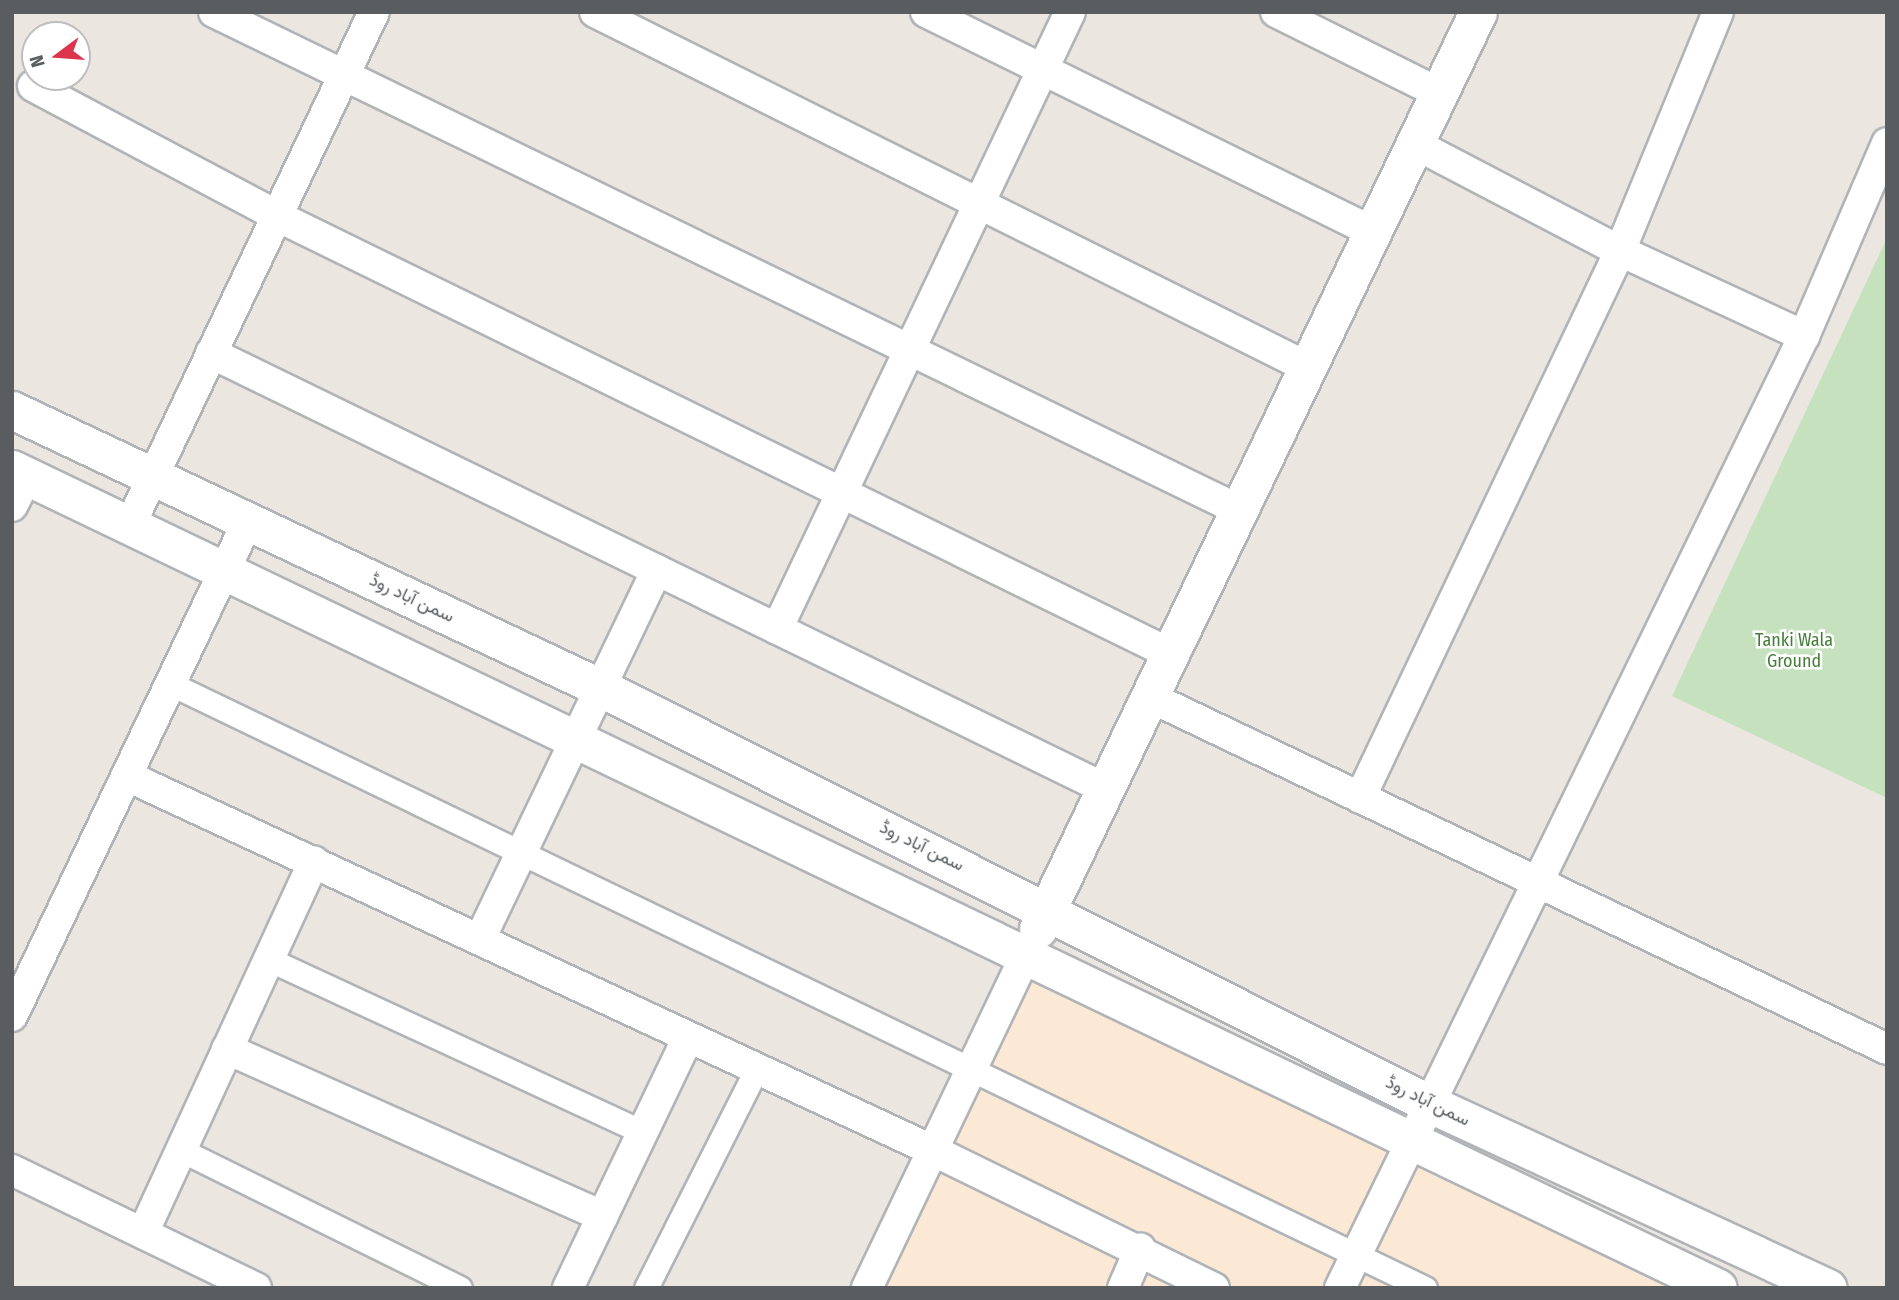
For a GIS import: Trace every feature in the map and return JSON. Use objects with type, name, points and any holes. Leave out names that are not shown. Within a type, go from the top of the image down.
[{"type":"street","points":[[214,12],[1241,511]]},
{"type":"street","points":[[130,525],[374,12]]},
{"type":"street","points":[[595,12],[1311,369]]},
{"type":"street","points":[[926,12],[1042,72],[1371,231]]},
{"type":"street","points":[[777,629],[1070,12]]},
{"type":"street","points":[[1276,12],[1439,93]]},
{"type":"street","points":[[867,1288],[1048,908],[1311,369],[1371,231],[1478,12]]},
{"type":"street","points":[[1360,798],[1620,251],[1718,12]]},
{"type":"street","points":[[42,91],[276,216],[1171,654]]},
{"type":"street","points":[[1413,143],[1620,251],[1804,336]]},
{"type":"street","points":[[1340,1288],[1804,336],[1887,143]]},
{"type":"street","points":[[211,353],[1106,789]]},
{"type":"street","name":"سمن آباد روڈ","points":[[12,410],[601,688],[1048,908],[1430,1104],[1828,1288]]},
{"type":"street","points":[[17,484],[130,525],[1718,1288]]},
{"type":"street","points":[[12,1016],[248,521]]},
{"type":"street","points":[[480,939],[657,570]]},
{"type":"street","points":[[171,684],[972,1066],[1425,1288]]},
{"type":"street","points":[[1150,697],[1887,1049]]},
{"type":"street","points":[[127,776],[932,1150],[1140,1249],[1214,1288]]},
{"type":"street","points":[[143,1233],[314,862]]},
{"type":"street","points":[[268,959],[642,1132]]},
{"type":"street","points":[[568,1288],[688,1037]]},
{"type":"street","points":[[228,1049],[602,1216]]},
{"type":"street","points":[[646,1288],[757,1068]]},
{"type":"street","points":[[181,1150],[460,1288]]},
{"type":"street","points":[[12,1170],[256,1288]]},
{"type":"street","points":[[1123,1288],[1140,1249]]},
{"type":"shaded area","points":[[1026,955],[1721,1288],[867,1288]]},
{"type":"green space","name":"Tanki Wala Ground","points":[[1887,238],[1887,798],[1672,696]]}]
